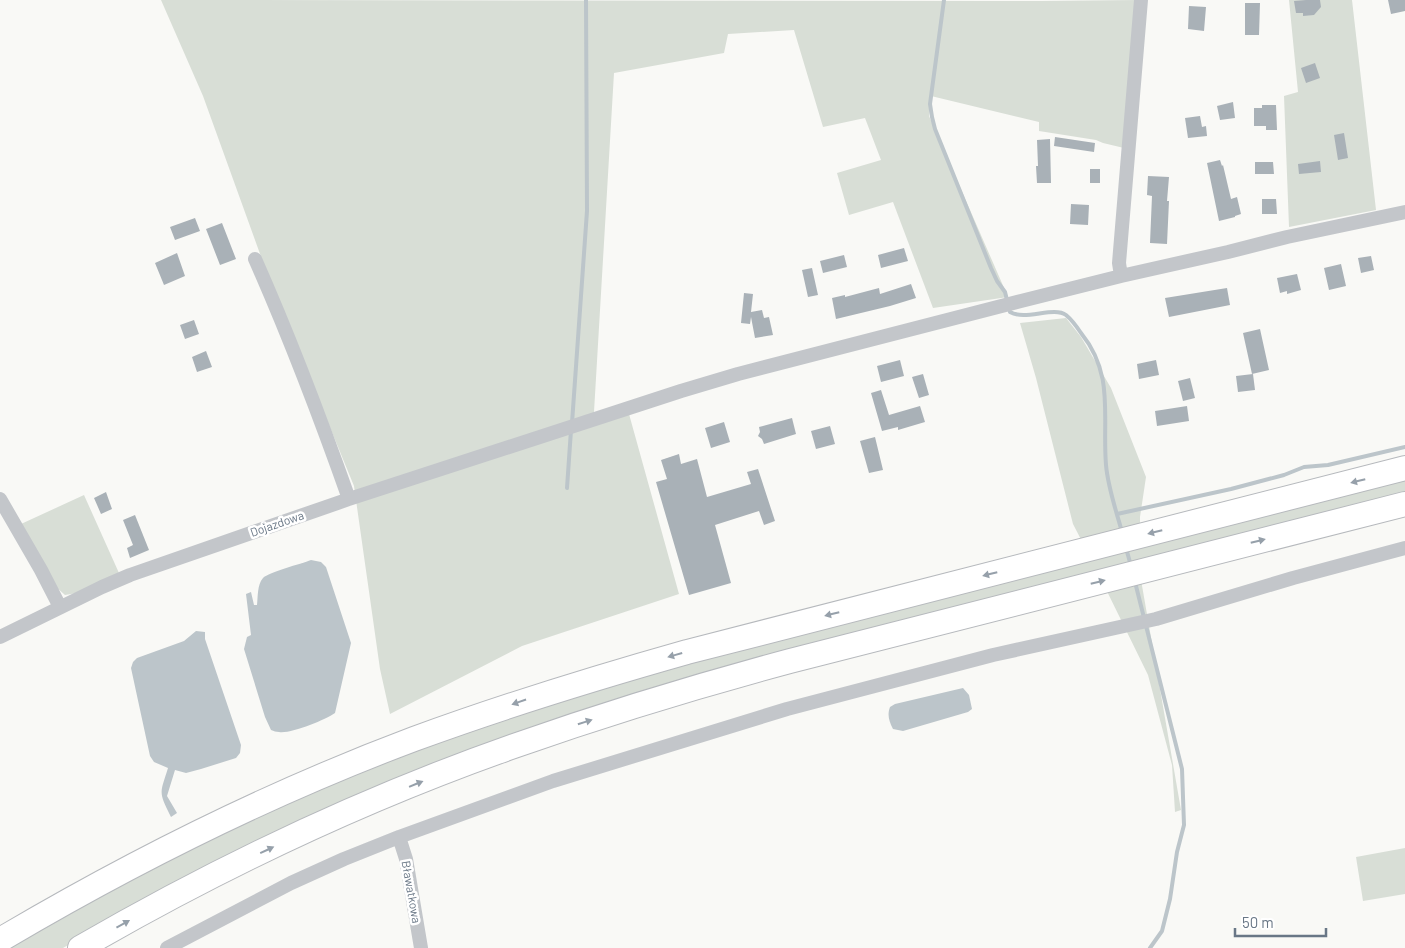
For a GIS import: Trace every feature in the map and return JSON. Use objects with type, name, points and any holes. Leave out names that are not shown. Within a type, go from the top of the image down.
[{"type":"highway","points":[[0,940],[92,887],[222,821],[336,770],[428,734],[542,694],[651,662],[1405,468]]},
{"type":"highway","points":[[80,948],[172,897],[283,842],[379,799],[511,747],[623,709],[706,684],[844,647],[1405,504]]},
{"type":"street","points":[[1121,276],[1119,262],[1141,0]]},
{"type":"street","name":"Dojazdowa","points":[[0,637],[130,575],[348,498],[738,374],[1121,276],[1287,237],[1405,212]]},
{"type":"street","points":[[255,259],[300,365],[348,498]]},
{"type":"street","points":[[0,500],[41,570],[60,607]]},
{"type":"street","points":[[167,948],[308,875],[344,859],[554,781],[748,720],[993,655],[1156,619],[1293,578],[1405,548]]},
{"type":"street","name":"Bławatkowa","points":[[399,837],[406,859],[420,948]]},
{"type":"shaded area","points":[[161,0],[1137,0],[1124,148],[1096,140],[1039,131],[1039,122],[931,96],[929,116],[1008,297],[933,308],[893,202],[849,215],[837,173],[881,160],[865,118],[823,127],[794,30],[728,34],[724,53],[614,73],[594,412],[629,414],[679,594],[522,646],[390,714],[380,669],[354,486],[268,276],[203,96]]},
{"type":"shaded area","points":[[1289,0],[1352,0],[1376,210],[1289,227],[1284,96],[1298,92]]},
{"type":"shaded area","points":[[1066,318],[1081,337],[1111,388],[1146,477],[1140,517],[1140,542],[1405,475],[1405,496],[1140,574],[1181,810],[1175,812],[1172,765],[1148,675],[1099,575],[620,703],[133,909],[63,948],[4,948],[115,885],[304,793],[540,703],[1089,555],[1073,524],[1020,323]]},
{"type":"shaded area","points":[[84,495],[119,573],[77,593],[65,595],[56,587],[21,524]]},
{"type":"shaded area","points":[[311,560],[321,562],[326,567],[351,643],[335,713],[299,729],[277,732],[271,730],[265,717],[244,649],[247,637],[251,635],[246,594],[251,592],[254,605],[257,605],[259,588],[263,578]]},
{"type":"shaded area","points":[[196,631],[205,632],[205,639],[241,745],[240,753],[236,758],[186,773],[175,770],[167,796],[177,813],[171,817],[162,797],[163,783],[168,768],[154,762],[150,756],[131,668],[137,658],[184,641]]},
{"type":"shaded area","points":[[963,688],[969,695],[972,709],[968,712],[903,731],[893,729],[889,713],[890,707],[895,704]]},
{"type":"shaded area","points":[[1405,848],[1405,894],[1363,901],[1356,857]]},
{"type":"building","points":[[1320,0],[1321,7],[1314,15],[1303,16],[1303,13],[1296,13],[1294,1]]},
{"type":"building","points":[[1388,0],[1405,0],[1405,11],[1391,14]]},
{"type":"building","points":[[1245,3],[1260,3],[1259,35],[1245,35]]},
{"type":"building","points":[[1189,6],[1206,7],[1204,31],[1188,29]]},
{"type":"building","points":[[1315,63],[1320,78],[1306,83],[1301,68]]},
{"type":"building","points":[[1233,102],[1235,118],[1220,120],[1217,106]]},
{"type":"building","points":[[1262,105],[1276,105],[1277,130],[1266,130],[1266,126],[1254,126],[1254,108],[1262,108]]},
{"type":"building","points":[[1200,116],[1202,127],[1206,126],[1207,136],[1188,138],[1185,118]]},
{"type":"building","points":[[1344,133],[1348,158],[1338,160],[1334,135]]},
{"type":"building","points":[[1055,137],[1095,143],[1094,152],[1054,146]]},
{"type":"building","points":[[1050,139],[1051,183],[1037,183],[1037,140]]},
{"type":"building","points":[[1220,160],[1223,165],[1231,199],[1237,197],[1241,214],[1219,221],[1207,163]]},
{"type":"building","points":[[1320,161],[1321,172],[1299,174],[1298,164]]},
{"type":"building","points":[[1255,162],[1273,162],[1274,174],[1255,174]]},
{"type":"building","points":[[1090,169],[1100,169],[1100,183],[1090,183]]},
{"type":"building","points":[[1148,176],[1169,177],[1167,244],[1150,243],[1152,196],[1147,195]]},
{"type":"building","points":[[1262,199],[1276,199],[1277,214],[1262,214]]},
{"type":"building","points":[[1071,204],[1089,205],[1088,225],[1070,224]]},
{"type":"building","points":[[195,218],[200,231],[175,240],[170,227]]},
{"type":"building","points":[[222,223],[236,259],[220,265],[206,229]]},
{"type":"building","points":[[904,248],[908,261],[881,268],[878,255]]},
{"type":"building","points":[[177,253],[185,276],[164,285],[155,263]]},
{"type":"building","points":[[844,255],[847,267],[823,273],[820,261]]},
{"type":"building","points":[[1371,256],[1374,270],[1361,273],[1358,258]]},
{"type":"building","points":[[1341,264],[1346,286],[1329,290],[1324,268]]},
{"type":"building","points":[[812,268],[818,295],[808,297],[802,270]]},
{"type":"building","points":[[1297,274],[1301,290],[1287,294],[1287,291],[1280,293],[1277,278]]},
{"type":"building","points":[[911,284],[916,298],[836,319],[832,298],[845,295],[845,297],[879,288],[880,294]]},
{"type":"building","points":[[1227,288],[1230,305],[1169,317],[1165,298]]},
{"type":"building","points":[[744,293],[753,294],[751,312],[762,310],[764,318],[769,317],[773,335],[755,338],[751,317],[750,324],[741,323]]},
{"type":"building","points":[[194,320],[199,334],[185,339],[180,325]]},
{"type":"building","points":[[1260,329],[1269,370],[1252,374],[1243,333]]},
{"type":"building","points":[[206,351],[212,367],[197,372],[192,357]]},
{"type":"building","points":[[900,360],[904,376],[881,382],[877,366]]},
{"type":"building","points":[[1156,360],[1159,375],[1139,379],[1137,364]]},
{"type":"building","points":[[923,374],[929,395],[919,398],[912,377]]},
{"type":"building","points":[[1253,374],[1255,390],[1238,392],[1236,376]]},
{"type":"building","points":[[1190,378],[1195,398],[1183,401],[1178,381]]},
{"type":"building","points":[[881,390],[889,415],[920,406],[925,422],[898,430],[898,427],[882,431],[871,393]]},
{"type":"building","points":[[1187,406],[1189,421],[1157,426],[1155,411]]},
{"type":"building","points":[[792,418],[796,434],[764,444],[758,436],[760,432],[759,427]]},
{"type":"building","points":[[724,422],[730,442],[711,448],[705,428]]},
{"type":"building","points":[[830,426],[835,444],[816,449],[811,431]]},
{"type":"building","points":[[875,437],[883,470],[869,473],[860,441]]},
{"type":"building","points":[[679,454],[681,464],[697,459],[707,497],[751,484],[747,472],[758,469],[775,521],[764,525],[759,511],[715,525],[731,583],[689,595],[656,482],[667,479],[661,460]]},
{"type":"building","points":[[106,492],[112,509],[101,514],[94,498]]},
{"type":"building","points":[[135,515],[149,550],[130,558],[127,548],[133,545],[123,520]]},
{"type":"waterway","points":[[572,423],[587,211],[586,0]]},
{"type":"waterway","points":[[944,0],[930,104],[935,129],[991,268],[1005,292],[1010,312],[1023,315],[1054,312],[1066,315],[1092,349],[1099,364],[1105,396],[1107,474],[1122,532]]},
{"type":"waterway","points":[[567,488],[571,430]]},
{"type":"waterway","points":[[1117,514],[1231,489],[1284,475],[1304,467],[1328,465],[1405,447]]},
{"type":"waterway","points":[[1126,548],[1131,566]]},
{"type":"waterway","points":[[1135,582],[1182,769],[1184,825],[1162,931],[1150,948]]}]
